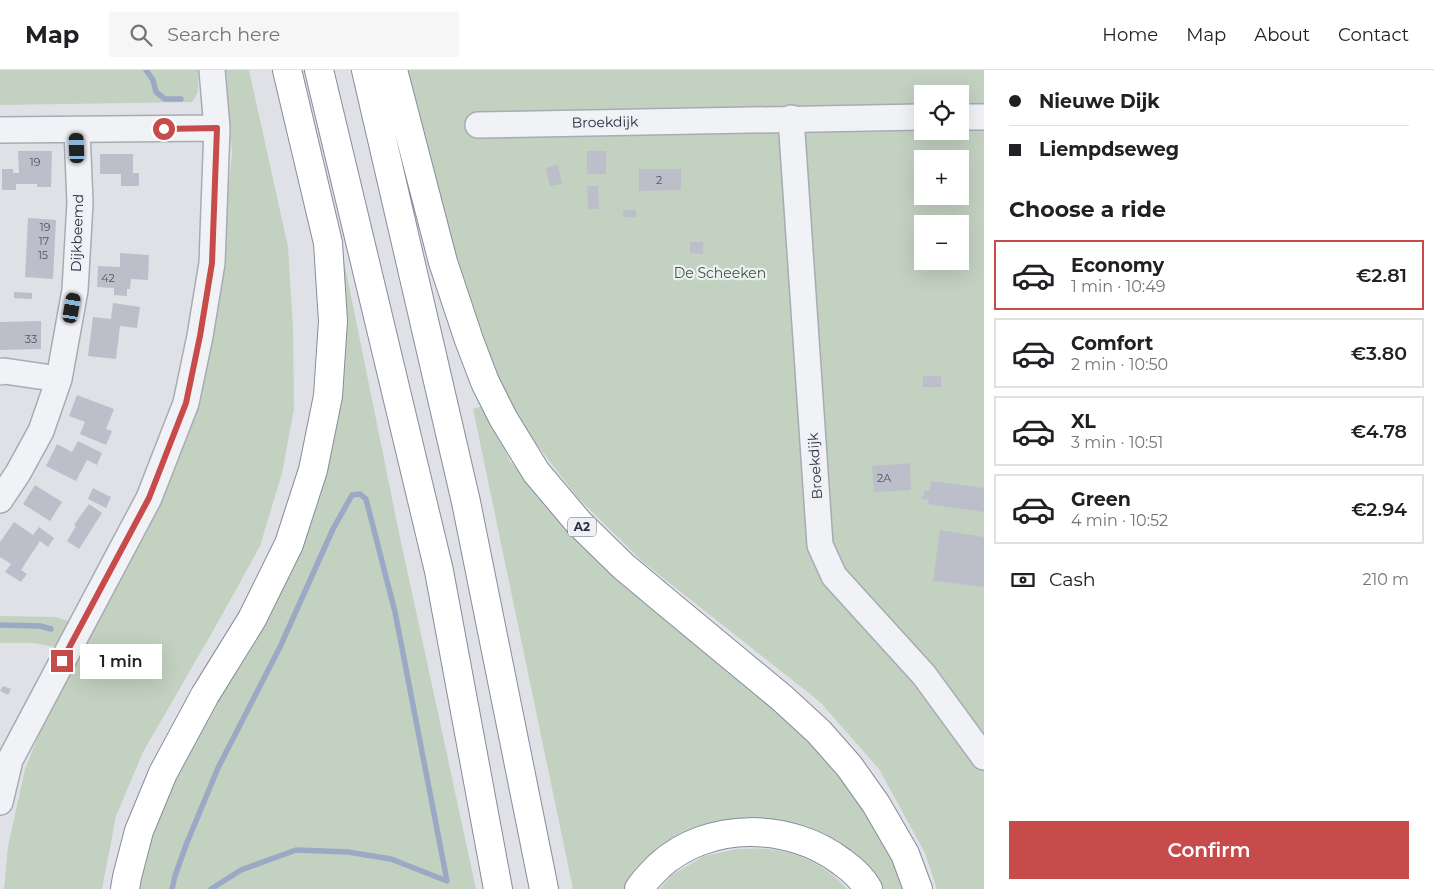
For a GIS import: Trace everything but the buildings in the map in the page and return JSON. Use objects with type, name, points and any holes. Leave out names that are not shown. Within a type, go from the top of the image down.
[{"type":"highway","points":[[125,889],[140,831],[163,773],[205,695],[252,619],[289,544],[313,470],[328,396],[333,321],[328,243],[287,70]]},
{"type":"highway","points":[[319,70],[439,572],[498,889]]},
{"type":"highway","points":[[366,70],[466,502],[544,889]]},
{"type":"highway","name":"A2","points":[[393,70],[443,262],[469,340],[485,382],[503,418],[536,472],[579,523],[623,566],[782,698],[819,732],[849,766],[876,804],[905,854],[918,889]]},
{"type":"highway","points":[[638,889],[668,858],[694,842],[743,832],[765,832],[815,845],[830,852],[850,868],[868,889]]},
{"type":"street","points":[[0,802],[10,760],[149,498],[186,403],[200,336],[212,263],[217,128],[212,70]]},
{"type":"street","points":[[969,117],[984,116]]},
{"type":"street","name":"Broekdijk","points":[[478,125],[914,117]]},
{"type":"street","name":"Broekdijk","points":[[792,118],[820,545],[834,576],[924,675],[984,757]]},
{"type":"street","points":[[0,130],[217,128]]},
{"type":"street","name":"Dijkbeemd","points":[[0,500],[18,473],[41,431],[60,378],[75,290],[80,203],[77,130]]},
{"type":"street","points":[[0,372],[60,378]]},
{"type":"green space","points":[[0,70],[198,70],[198,92],[192,102],[0,105]]},
{"type":"green space","points":[[226,70],[249,70],[288,247],[293,327],[294,409],[282,473],[260,546],[143,752],[116,816],[102,889],[4,889],[8,847],[25,769],[70,659],[116,575],[220,271],[232,153]]},
{"type":"green space","name":"De Scheeken","points":[[399,70],[984,70],[984,889],[937,889],[925,853],[879,769],[820,702],[643,562],[579,499],[523,427],[492,364],[450,244]]},
{"type":"green space","points":[[331,197],[398,528],[476,889],[136,889],[150,833],[321,473]]},
{"type":"green space","points":[[483,406],[510,461],[588,550],[820,743],[871,809],[908,889],[881,889],[763,820],[626,889],[573,889],[473,409]]},
{"type":"green space","points":[[0,616],[55,617],[75,623],[61,648],[33,643],[0,643]]},
{"type":"green space","points":[[737,849],[768,849],[791,853],[812,861],[831,873],[847,889],[660,889],[672,875],[704,856]]},
{"type":"waterway","points":[[146,70],[153,80],[156,92],[165,99],[181,99]]},
{"type":"waterway","points":[[172,889],[186,845],[218,768],[280,647],[333,529],[352,495],[360,494],[366,499],[395,612],[447,881],[391,859],[348,852],[296,850],[241,870],[211,889]]},
{"type":"waterway","points":[[0,625],[40,626],[51,629]]},
{"type":"route","points":[[62,661],[149,498],[186,403],[200,336],[212,263],[217,128],[164,129]]}]
